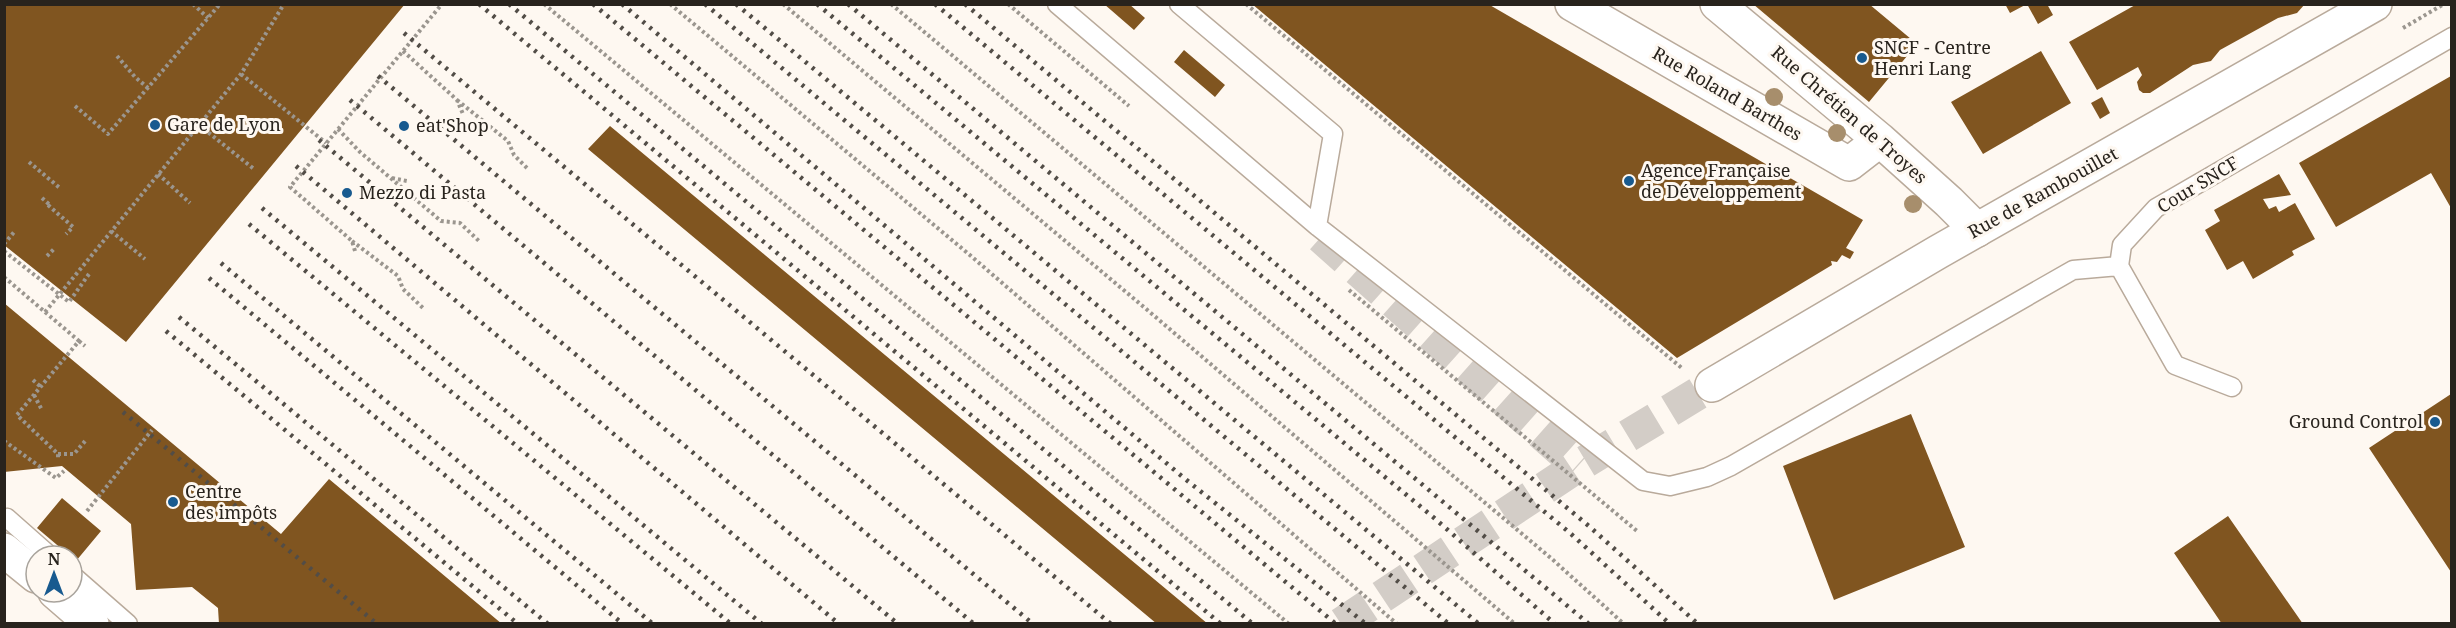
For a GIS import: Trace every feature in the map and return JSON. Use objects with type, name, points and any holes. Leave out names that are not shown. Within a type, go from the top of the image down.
[{"type":"street","name":"Rue Roland Barthes","points":[[1572,4],[1849,164],[1880,140]]},
{"type":"street","name":"Rue Chrétien de Troyes","points":[[1717,4],[1880,140],[1950,202],[1977,230]]},
{"type":"street","name":"Rue de Rambouillet","points":[[1699,378],[1977,230],[2375,4]]},
{"type":"street","points":[[4,550],[24,566]]},
{"type":"street","points":[[69,604],[92,624]]},
{"type":"lane","points":[[1057,4],[1317,226],[1643,482],[1670,486],[1707,477],[1731,466],[2073,270],[2119,267],[2175,365],[2232,387]]},
{"type":"lane","points":[[1179,4],[1333,134],[1317,226]]},
{"type":"lane","name":"Cour SNCF","points":[[2119,267],[2122,245],[2156,208],[2451,37]]},
{"type":"lane","points":[[4,520],[7,518],[36,544]]},
{"type":"lane","points":[[84,586],[128,624]]},
{"type":"path","points":[[193,4],[208,18]]},
{"type":"path","points":[[75,106],[108,134],[220,4]]},
{"type":"path","points":[[45,312],[241,74],[284,4]]},
{"type":"path","points":[[423,308],[403,290],[398,276],[352,241],[290,187],[442,4]]},
{"type":"path","points":[[543,4],[1288,624]]},
{"type":"path","points":[[670,4],[971,256],[1397,624]]},
{"type":"path","points":[[783,4],[1145,308],[1515,624]]},
{"type":"path","points":[[891,4],[1552,559],[1624,624]]},
{"type":"path","points":[[1246,4],[1699,378]]},
{"type":"path","points":[[2392,34],[2444,4]]},
{"type":"path","points":[[403,51],[457,100],[508,141],[514,155],[528,169]]},
{"type":"path","points":[[117,56],[148,88]]},
{"type":"path","points":[[241,74],[326,143]]},
{"type":"path","points":[[457,100],[463,114]]},
{"type":"path","points":[[199,125],[254,169]]},
{"type":"path","points":[[338,129],[441,221],[460,223],[479,241]]},
{"type":"path","points":[[28,162],[61,189]]},
{"type":"path","points":[[158,174],[190,203]]},
{"type":"path","points":[[391,178],[407,181]]},
{"type":"path","points":[[42,198],[73,227],[66,234]]},
{"type":"path","points":[[4,244],[15,231]]},
{"type":"path","points":[[111,231],[144,259]]},
{"type":"path","points":[[352,241],[355,251]]},
{"type":"path","points":[[47,256],[55,248]]},
{"type":"path","points":[[4,251],[69,302],[89,274]]},
{"type":"path","points":[[33,274],[37,268]]},
{"type":"path","points":[[4,277],[85,346]]},
{"type":"path","points":[[79,341],[17,415],[58,454],[74,454],[86,440]]},
{"type":"path","points":[[33,380],[41,387]]},
{"type":"path","points":[[34,395],[42,410]]},
{"type":"path","points":[[87,511],[152,430]]},
{"type":"path","points":[[4,441],[56,478],[64,471]]},
{"type":"path","points":[[58,454],[58,460]]},
{"type":"building","name":"Gare de Lyon","points":[[4,4],[405,4],[126,342],[4,245]]},
{"type":"building","points":[[1104,4],[1129,4],[1145,18],[1134,30]]},
{"type":"building","name":"Agence Française de Développement","points":[[1252,4],[1488,4],[1863,220],[1846,248],[1854,252],[1850,259],[1842,255],[1837,262],[1831,261],[1832,265],[1677,358]]},
{"type":"building","name":"SNCF - Centre Henri Lang","points":[[1753,4],[1869,4],[1917,44],[1869,102]]},
{"type":"building","points":[[2005,4],[2027,4],[2010,13]]},
{"type":"building","points":[[2027,4],[2047,4],[2053,15],[2038,24]]},
{"type":"building","points":[[2137,4],[2305,4],[2297,13],[2278,18],[2220,50],[2211,61],[2193,65],[2150,93],[2143,93],[2139,90],[2137,82],[2142,75],[2138,67],[2097,90],[2069,42]]},
{"type":"building","points":[[1184,50],[1225,85],[1215,97],[1174,62]]},
{"type":"building","points":[[2041,51],[2071,103],[1983,154],[1951,102]]},
{"type":"building","points":[[2451,76],[2451,208],[2431,173],[2336,227],[2299,163]]},
{"type":"building","points":[[2102,97],[2110,113],[2100,119],[2091,103]]},
{"type":"building","points":[[610,126],[1208,624],[1157,624],[588,149]]},
{"type":"building","points":[[2279,174],[2291,195],[2263,199],[2269,209],[2276,206],[2279,212],[2295,203],[2315,239],[2292,251],[2294,255],[2253,279],[2243,261],[2227,270],[2205,230],[2220,221],[2214,210]]},
{"type":"building","name":"Centre des impôts","points":[[4,303],[281,534],[329,479],[502,624],[219,624],[218,608],[192,587],[136,590],[131,524],[62,466],[4,472]]},
{"type":"building","points":[[2451,394],[2451,572],[2369,448]]},
{"type":"building","points":[[1911,414],[1965,547],[1834,600],[1783,466]]},
{"type":"building","points":[[62,498],[101,531],[84,551],[84,544],[56,544],[37,528]]},
{"type":"building","points":[[2228,516],[2303,624],[2222,624],[2174,553]]},
{"type":"tunnel","points":[[1321,237],[1578,466]]},
{"type":"tunnel","points":[[1341,624],[1578,466],[1712,385]]},
{"type":"railway","points":[[479,4],[1221,624]]},
{"type":"railway","points":[[509,4],[1253,624]]},
{"type":"railway","points":[[593,4],[1336,624]]},
{"type":"railway","points":[[622,4],[1184,478],[1366,624]]},
{"type":"railway","points":[[705,4],[1449,624]]},
{"type":"railway","points":[[736,4],[1479,624]]},
{"type":"railway","points":[[817,4],[1433,517],[1555,624]]},
{"type":"railway","points":[[848,4],[1589,624]]},
{"type":"railway","points":[[935,4],[1570,533],[1670,624]]},
{"type":"railway","points":[[965,4],[1590,527],[1698,624]]},
{"type":"railway","points":[[404,33],[1111,624]]},
{"type":"railway","points":[[378,76],[1033,624]]},
{"type":"railway","points":[[350,100],[974,624]]},
{"type":"railway","points":[[319,140],[898,624]]},
{"type":"railway","points":[[296,166],[839,624]]},
{"type":"railway","points":[[262,208],[762,624]]},
{"type":"railway","points":[[249,224],[731,624]]},
{"type":"railway","points":[[221,263],[653,624]]},
{"type":"railway","points":[[209,278],[623,624]]},
{"type":"railway","points":[[179,317],[548,624]]},
{"type":"railway","points":[[166,331],[518,624]]},
{"type":"railway","points":[[123,412],[377,624]]},
{"type":"place","name":"SNCF - Centre Henri Lang","points":[[1862,58]]},
{"type":"place","name":"Gare de Lyon","points":[[155,125]]},
{"type":"place","name":"eat'Shop","points":[[404,126]]},
{"type":"place","name":"Agence Française de Développement","points":[[1629,181]]},
{"type":"place","name":"Mezzo di Pasta","points":[[347,193]]},
{"type":"place","name":"Ground Control","points":[[2435,422]]},
{"type":"place","name":"Centre des impôts","points":[[173,502]]}]
